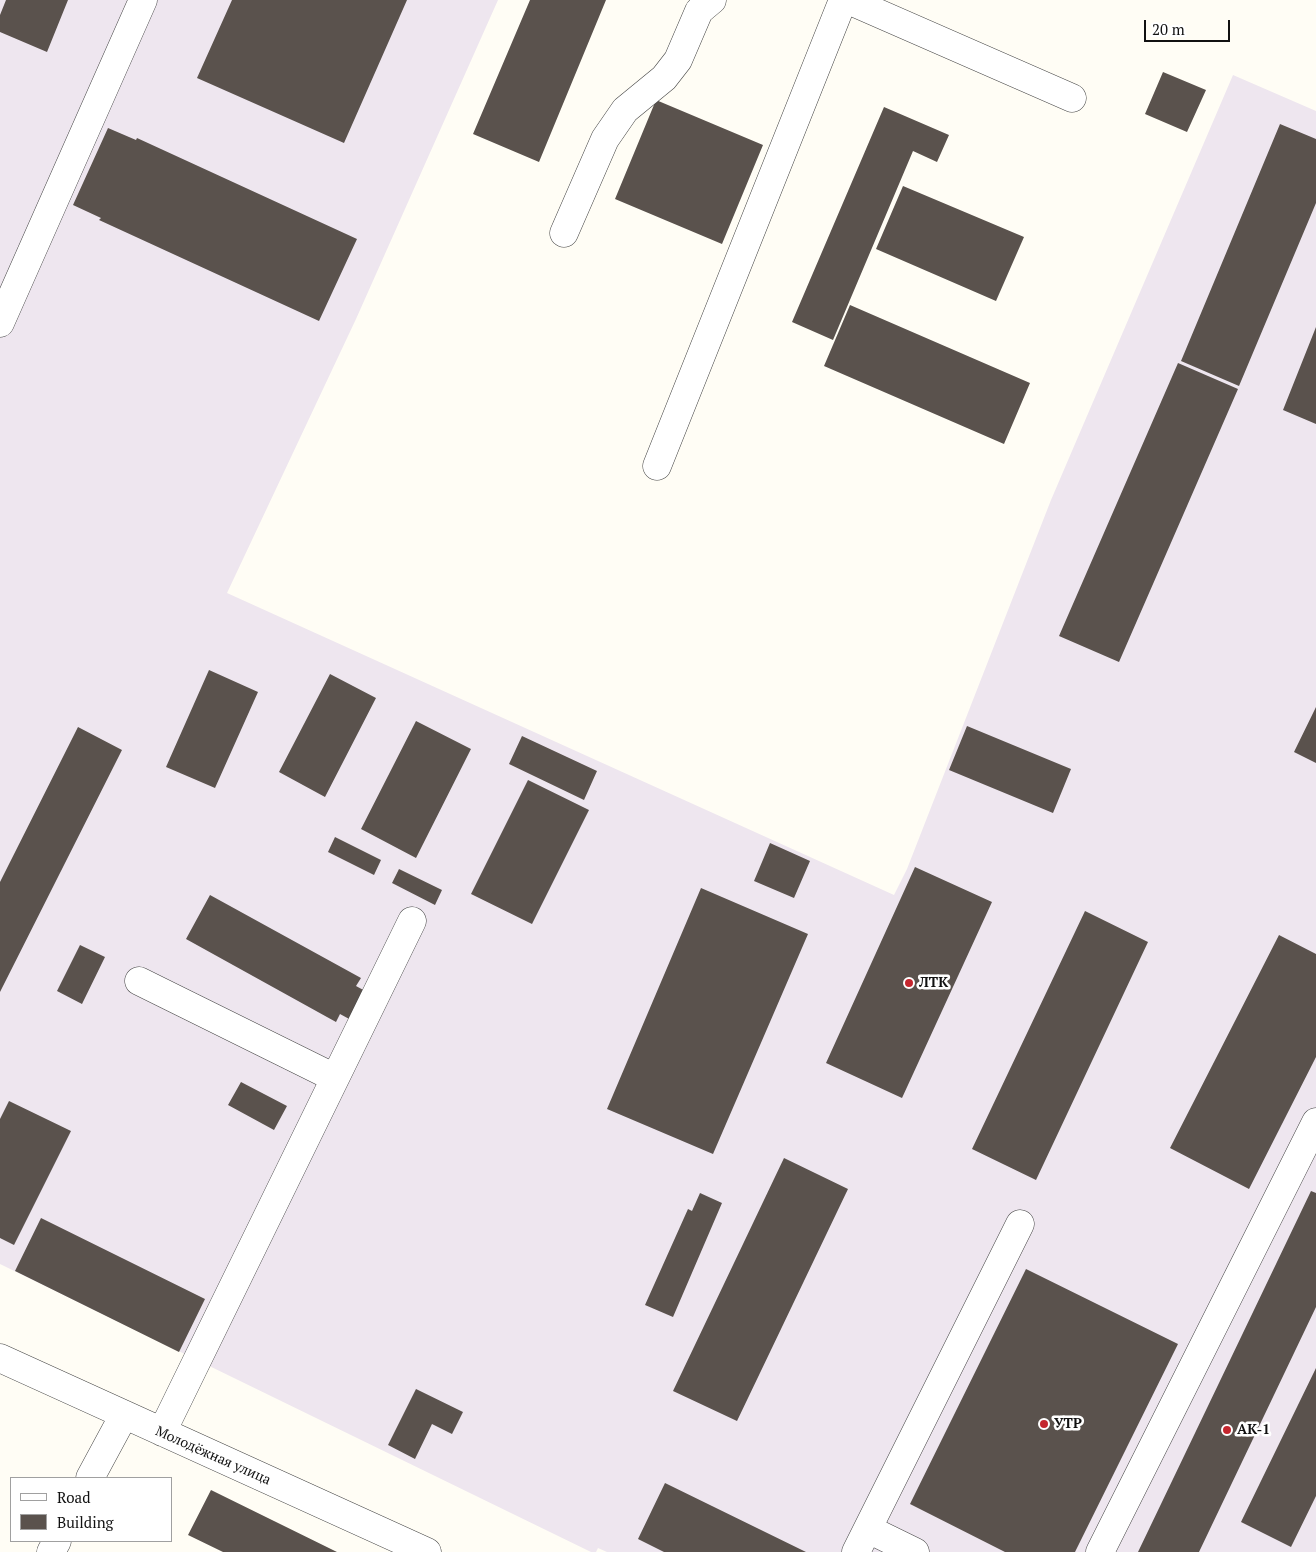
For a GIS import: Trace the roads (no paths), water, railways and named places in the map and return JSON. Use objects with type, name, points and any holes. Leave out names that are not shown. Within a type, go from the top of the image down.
[{"type":"street","points":[[0,323],[143,0]]},
{"type":"street","points":[[564,233],[605,139],[625,110],[664,78],[678,60],[699,11],[712,0]]},
{"type":"street","points":[[657,466],[842,0]]},
{"type":"street","points":[[848,0],[1072,98]]},
{"type":"street","points":[[162,1432],[412,921]]},
{"type":"street","points":[[138,981],[335,1078]]},
{"type":"street","points":[[1100,1552],[1316,1122]]},
{"type":"street","points":[[915,1552],[862,1540],[1020,1224]]},
{"type":"street","name":"Молодёжная улица","points":[[0,1358],[427,1552]]},
{"type":"street","points":[[91,1477],[124,1415]]},
{"type":"place","name":"ЛТК","points":[[909,983]]},
{"type":"place","name":"УТР","points":[[1044,1424]]},
{"type":"place","name":"АК-1","points":[[1227,1430]]}]
